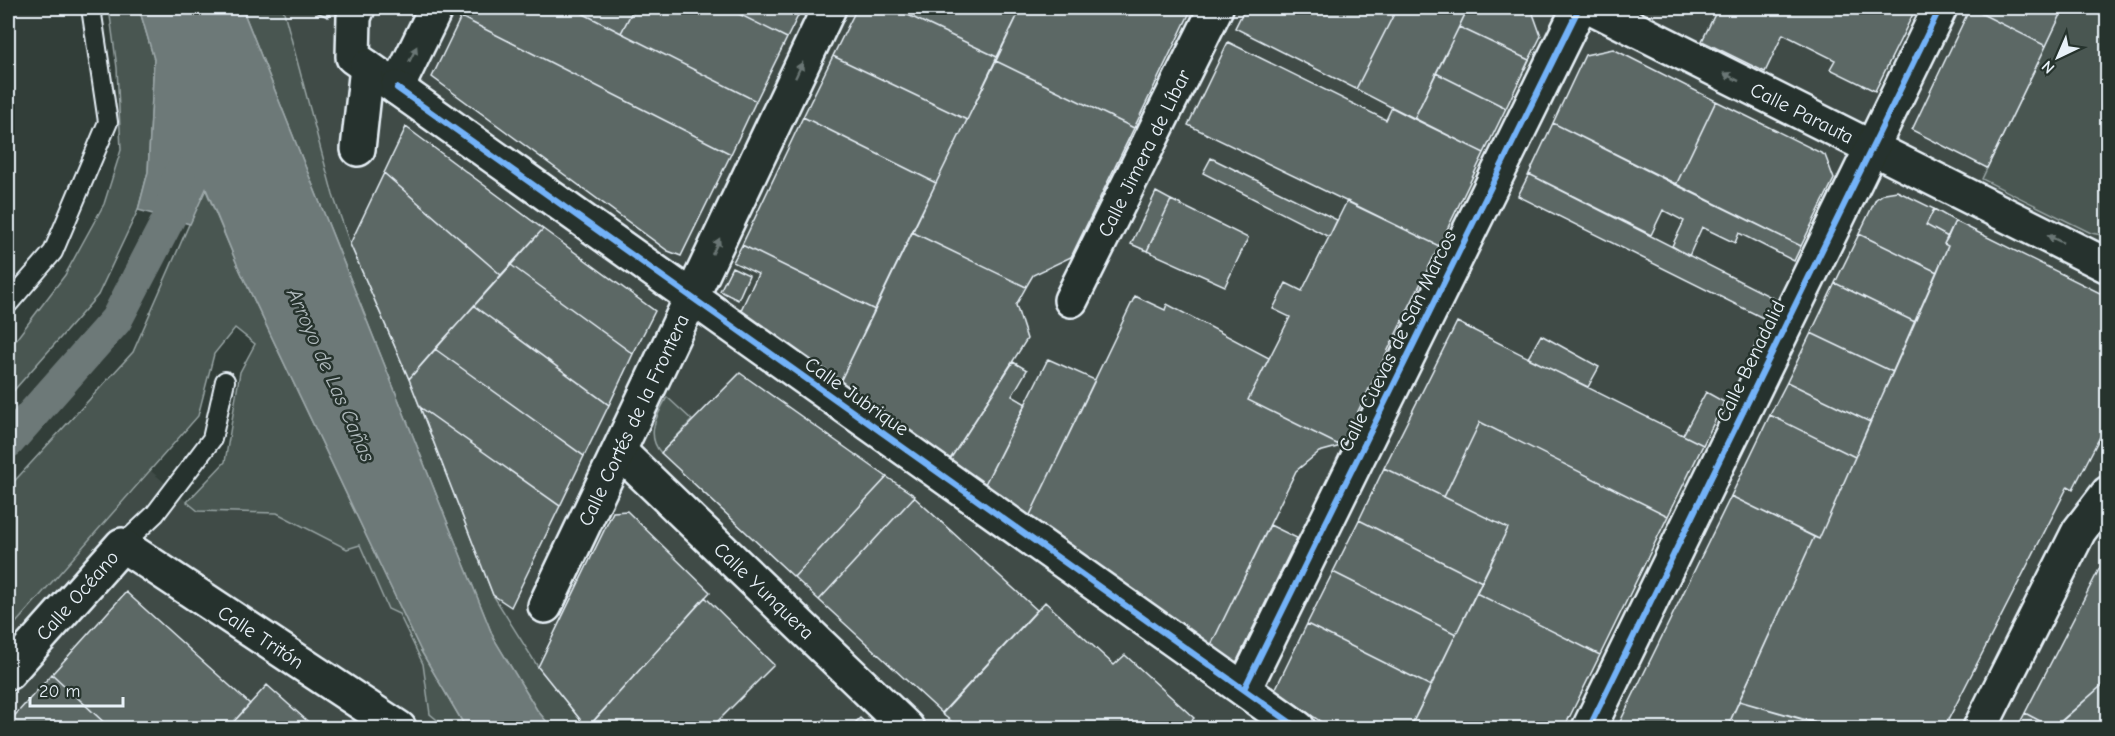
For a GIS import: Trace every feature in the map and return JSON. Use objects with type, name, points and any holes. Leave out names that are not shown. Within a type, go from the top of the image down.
[{"type":"street","points":[[358,8],[354,17],[353,57],[367,67],[358,149]]},
{"type":"street","points":[[397,88],[436,8]]},
{"type":"street","name":"Calle Cortés de la Frontera","points":[[545,606],[829,8]]},
{"type":"street","name":"Calle Jimera de Líbar","points":[[1071,300],[1216,8]]},
{"type":"street","name":"Calle Cuevas de San Marcos","points":[[1244,689],[1579,8]]},
{"type":"street","name":"Calle Parauta","points":[[1593,8],[2108,266]]},
{"type":"street","name":"Calle Benadalid","points":[[1589,729],[1940,8]]},
{"type":"street","name":"Calle Jubrique","points":[[367,67],[548,193],[690,299],[1298,729]]},
{"type":"street","name":"Calle Yunquera","points":[[620,452],[907,729]]},
{"type":"street","points":[[1980,729],[2079,531],[2108,493]]},
{"type":"street","name":"Calle Océano","points":[[8,673],[122,545]]},
{"type":"street","name":"Calle Tritón","points":[[122,545],[399,729]]},
{"type":"lane","points":[[8,304],[53,252],[108,122],[91,8]]},
{"type":"lane","points":[[122,545],[154,514],[212,439],[225,381]]},
{"type":"shaded area","points":[[109,8],[139,8],[154,59],[148,172],[138,210],[98,295],[8,397],[8,350],[65,275],[104,204],[121,150],[117,68]]},
{"type":"shaded area","points":[[242,8],[283,8],[333,195],[350,244],[409,379],[493,595],[538,667],[587,728],[552,728],[537,710],[494,639]]},
{"type":"shaded area","points":[[283,8],[2107,8],[2107,728],[596,728],[592,723],[587,728],[538,667],[493,595],[409,379],[350,244],[333,195]]},
{"type":"shaded area","points":[[2064,8],[2107,8],[2107,236],[2091,233],[1982,179]]},
{"type":"shaded area","points":[[205,188],[237,264],[421,651],[466,728],[447,728],[430,714],[423,664],[399,614],[388,609],[360,545],[347,549],[277,513],[198,511],[187,502],[225,462],[240,372],[255,344],[235,328],[214,354],[198,416],[8,632],[8,488],[133,352]]},
{"type":"shaded area","points":[[667,397],[692,420],[661,453],[656,446],[653,432],[656,418]]},
{"type":"shaded area","points":[[151,471],[198,511],[277,513],[347,549],[360,545],[388,609],[399,614],[423,664],[430,714],[447,728],[8,728],[8,632]]},
{"type":"water","name":"Arroyo de Las Cañas","points":[[139,8],[242,8],[494,639],[537,710],[552,728],[466,728],[421,651],[237,264],[206,189],[190,224],[138,210],[148,172],[154,59]]},
{"type":"building","points":[[307,8],[332,8],[328,17]]},
{"type":"building","points":[[465,8],[572,8],[756,101],[731,154],[461,17]]},
{"type":"building","points":[[572,8],[634,8],[621,33]]},
{"type":"building","points":[[634,8],[727,8],[787,38],[756,101],[621,33]]},
{"type":"building","points":[[727,8],[802,8],[787,38]]},
{"type":"building","points":[[857,8],[893,8],[997,57],[967,120],[833,56]]},
{"type":"building","points":[[893,8],[1021,8],[997,57]]},
{"type":"building","points":[[1021,8],[1192,8],[1134,128],[996,61]]},
{"type":"building","points":[[1245,8],[1397,8],[1356,89],[1235,28]]},
{"type":"building","points":[[1397,8],[1468,8],[1414,119],[1356,89]]},
{"type":"building","points":[[1468,8],[1531,8],[1541,36],[1529,60],[1459,27]]},
{"type":"building","points":[[1718,8],[1916,8],[1875,91],[1830,69],[1835,60],[1783,34],[1765,72],[1702,41]]},
{"type":"building","points":[[1970,8],[2046,46],[1987,168],[1912,130]]},
{"type":"building","points":[[1970,8],[2064,8],[2046,46]]},
{"type":"building","points":[[461,17],[731,154],[681,256],[668,251],[432,77]]},
{"type":"building","points":[[1459,27],[1529,60],[1506,108],[1436,73]]},
{"type":"building","points":[[1228,42],[1386,120],[1392,107],[1484,153],[1439,246],[1188,125]]},
{"type":"building","points":[[1613,49],[1716,101],[1676,185],[1553,123],[1585,55]]},
{"type":"building","points":[[833,56],[967,120],[936,183],[803,117]]},
{"type":"building","points":[[996,61],[1134,128],[1071,257],[1033,275],[1026,287],[912,232]]},
{"type":"building","points":[[1436,73],[1506,108],[1484,153],[1414,119]]},
{"type":"building","points":[[1716,101],[1825,155],[1834,179],[1801,246],[1676,185]]},
{"type":"building","points":[[803,117],[936,183],[875,310],[742,245]]},
{"type":"building","points":[[1553,123],[1801,246],[1794,261],[1739,233],[1735,243],[1702,227],[1689,256],[1672,246],[1684,221],[1663,210],[1651,235],[1529,174]]},
{"type":"building","points":[[406,127],[543,229],[501,275],[384,173]]},
{"type":"building","points":[[1211,158],[1337,220],[1329,237],[1203,173]]},
{"type":"building","points":[[384,173],[501,275],[409,379],[350,244]]},
{"type":"building","points":[[1529,174],[1775,299],[1765,319],[1518,196]]},
{"type":"building","points":[[1897,191],[1934,209],[1926,225],[1948,237],[1944,244],[1948,246],[1937,272],[1859,234],[1876,199],[1885,193]]},
{"type":"building","points":[[1156,192],[1171,200],[1147,251],[1131,244]]},
{"type":"building","points":[[1171,200],[1248,238],[1225,286],[1147,251]]},
{"type":"building","points":[[1347,201],[1439,246],[1341,446],[1248,400],[1290,317],[1273,309],[1286,283],[1302,291]]},
{"type":"building","points":[[1934,209],[1955,221],[1948,237],[1926,225]]},
{"type":"building","points":[[1955,221],[2108,297],[2108,435],[2102,433],[2073,489],[2068,486],[1944,728],[1835,728],[1739,701],[1814,537],[1819,539],[1948,246],[1944,244]]},
{"type":"building","points":[[543,229],[655,311],[633,354],[511,265]]},
{"type":"building","points":[[912,232],[1026,287],[1016,305],[1027,339],[949,461],[839,384]]},
{"type":"building","points":[[1859,234],[1937,272],[1915,322],[1835,283]]},
{"type":"building","points":[[742,245],[875,310],[839,384],[739,314],[758,274],[733,262]]},
{"type":"building","points":[[511,265],[633,354],[609,405],[474,306]]},
{"type":"building","points":[[732,267],[749,275],[738,300],[720,291]]},
{"type":"building","points":[[1835,283],[1915,322],[1893,372],[1811,333]]},
{"type":"building","points":[[1135,296],[1165,310],[1167,304],[1269,358],[1248,400],[1341,446],[1319,452],[1296,471],[1211,645],[1029,517]]},
{"type":"building","points":[[474,306],[609,405],[584,456],[435,349]]},
{"type":"building","points":[[1457,322],[1703,445],[1668,516],[1480,422],[1444,497],[1384,468]]},
{"type":"building","points":[[1811,333],[1893,372],[1870,422],[1787,382]]},
{"type":"building","points":[[1541,335],[1599,367],[1588,387],[1528,358]]},
{"type":"building","points":[[435,349],[584,456],[560,506],[420,407],[409,379]]},
{"type":"building","points":[[1048,359],[1095,380],[1029,517],[984,486]]},
{"type":"building","points":[[1013,362],[1027,370],[1012,396],[1026,404],[984,486],[949,461]]},
{"type":"building","points":[[740,373],[887,477],[794,577],[661,453]]},
{"type":"building","points":[[1787,382],[1870,422],[1855,457],[1770,415]]},
{"type":"building","points":[[1706,392],[1724,402],[1703,445],[1683,435]]},
{"type":"building","points":[[420,407],[560,506],[511,607],[493,595]]},
{"type":"building","points":[[1770,415],[1855,457],[1819,539],[1731,496]]},
{"type":"building","points":[[1480,422],[1668,516],[1600,655],[1476,593],[1508,528],[1444,497]]},
{"type":"building","points":[[1384,468],[1508,528],[1482,582],[1359,520]]},
{"type":"building","points":[[887,477],[915,496],[819,600],[794,577]]},
{"type":"building","points":[[1731,496],[1814,537],[1727,728],[1617,728]]},
{"type":"building","points":[[914,497],[1037,610],[942,713],[819,600]]},
{"type":"building","points":[[627,511],[710,592],[587,728],[538,667],[613,512]]},
{"type":"building","points":[[1359,520],[1482,582],[1456,634],[1333,572]]},
{"type":"building","points":[[1270,525],[1297,538],[1236,663],[1211,645]]},
{"type":"building","points":[[2108,552],[2108,680],[2053,728],[2025,713]]},
{"type":"building","points":[[1333,572],[1456,634],[1431,686],[1307,624]]},
{"type":"building","points":[[126,592],[250,704],[228,728],[110,728],[52,674]]},
{"type":"building","points":[[1476,593],[1600,655],[1564,728],[1410,728]]},
{"type":"building","points":[[705,597],[774,665],[711,728],[596,728],[592,723]]},
{"type":"building","points":[[1045,602],[1114,665],[1125,655],[1194,718],[1184,728],[960,728],[942,714]]},
{"type":"building","points":[[1307,624],[1431,686],[1410,728],[1330,728],[1275,690]]},
{"type":"building","points":[[52,674],[110,728],[8,728],[8,723]]},
{"type":"building","points":[[2108,680],[2108,728],[2054,728]]},
{"type":"building","points":[[267,685],[315,728],[228,728]]},
{"type":"building","points":[[1739,701],[1832,728],[1727,728]]},
{"type":"building","points":[[2025,713],[2053,728],[2017,728]]},
{"type":"building","points":[[860,718],[871,728],[850,728]]},
{"type":"building","points":[[824,719],[834,728],[814,728]]},
{"type":"waterway","points":[[8,442],[116,320],[169,218],[179,175]]},
{"type":"cycle path","points":[[1244,689],[1579,8]]},
{"type":"cycle path","points":[[1589,728],[1940,8]]},
{"type":"cycle path","points":[[397,88],[1298,728]]}]
